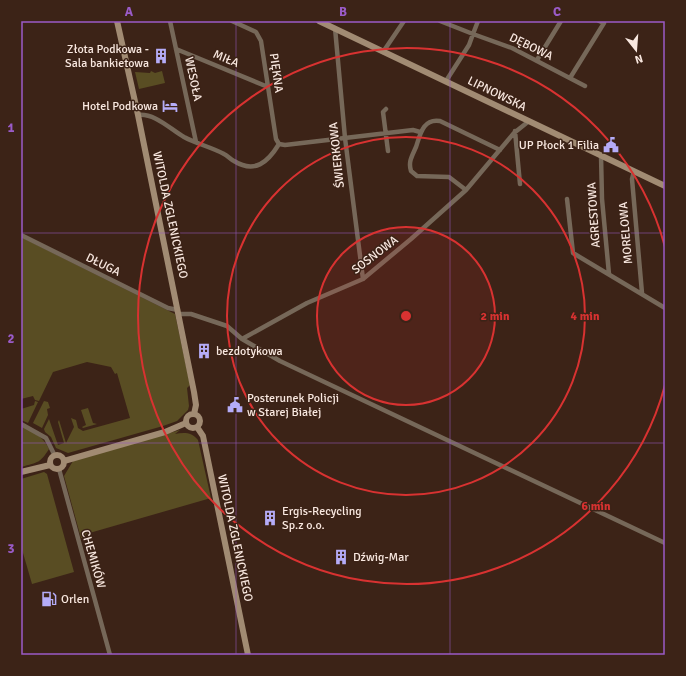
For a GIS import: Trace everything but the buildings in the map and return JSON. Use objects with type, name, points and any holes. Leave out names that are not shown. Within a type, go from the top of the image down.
[{"type":"main road","name":"WITOLDA ZGLENICKIEGO","points":[[117,21],[138,115],[194,392],[196,405],[194,414]]},
{"type":"main road","name":"LIPNOWSKA","points":[[319,21],[665,186]]},
{"type":"main road","points":[[194,414],[200,419],[197,427],[191,428],[186,423],[188,415],[194,414]]},
{"type":"main road","points":[[64,461],[165,432],[186,423]]},
{"type":"main road","name":"WITOLDA ZGLENICKIEGO","points":[[197,427],[203,436],[248,655]]},
{"type":"main road","points":[[50,464],[50,460],[55,456],[61,457],[64,461]]},
{"type":"main road","points":[[50,464],[55,469],[59,469],[63,466],[64,461]]},
{"type":"main road","points":[[21,472],[50,464]]},
{"type":"street","name":"WESOŁA","points":[[170,21],[196,142]]},
{"type":"street","name":"PIĘKNA","points":[[232,21],[256,32],[261,41],[279,144]]},
{"type":"street","points":[[383,52],[404,21]]},
{"type":"street","name":"DĘBOWA","points":[[440,21],[512,48],[585,86]]},
{"type":"street","points":[[446,81],[469,45],[478,21]]},
{"type":"street","points":[[536,60],[561,21]]},
{"type":"street","points":[[570,78],[602,22]]},
{"type":"street","name":"ŚWIERKOWA","points":[[335,28],[345,138],[363,279]]},
{"type":"street","name":"MIŁA","points":[[176,49],[268,88]]},
{"type":"street","points":[[386,108],[383,112],[388,151]]},
{"type":"street","points":[[138,115],[147,115],[196,142],[224,154],[235,162],[252,166],[261,165],[268,160],[279,144],[413,130],[420,132]]},
{"type":"street","points":[[466,190],[449,177],[417,176],[411,172],[409,163],[420,132],[425,126],[432,121],[440,121],[500,150]]},
{"type":"street","name":"SOSNOWA","points":[[242,339],[308,303],[363,279],[466,190],[515,131],[529,121]]},
{"type":"street","points":[[515,131],[520,184]]},
{"type":"street","name":"AGRESTOWA","points":[[601,155],[602,199],[609,274]]},
{"type":"street","name":"MORELOWA","points":[[634,171],[632,179],[642,293]]},
{"type":"street","points":[[567,199],[573,253],[665,308]]},
{"type":"street","name":"DŁUGA","points":[[21,235],[178,312]]},
{"type":"street","points":[[178,312],[191,314],[227,326],[242,339],[274,358],[347,394],[665,543]]},
{"type":"street","points":[[21,424],[46,438],[55,456]]},
{"type":"street","name":"CHEMIKÓW","points":[[59,469],[110,655]]},
{"type":"shaded area","points":[[151,71],[155,73],[162,71],[165,83],[139,89],[135,72],[150,73]]},
{"type":"shaded area","points":[[21,237],[175,314],[190,385],[187,388],[188,410],[177,421],[68,453],[56,448],[51,437],[45,432],[44,429],[49,419],[58,445],[64,443],[58,422],[59,420],[66,443],[74,427],[71,418],[76,420],[78,428],[83,431],[130,418],[117,373],[115,374],[111,367],[87,362],[53,372],[39,401],[35,400],[33,396],[21,399]]},
{"type":"shaded area","points":[[35,401],[38,402],[28,423],[21,420],[21,409],[34,405]]},
{"type":"shaded area","points":[[44,401],[48,402],[50,408],[47,409],[48,415],[42,428],[33,423]]},
{"type":"shaded area","points":[[88,408],[93,423],[97,424],[83,428],[82,427],[86,425],[81,410]]},
{"type":"shaded area","points":[[21,426],[34,432],[44,441],[49,449],[38,461],[21,467]]},
{"type":"shaded area","points":[[180,430],[175,434],[188,433],[196,437],[198,440],[211,498],[86,534],[86,537],[81,538],[64,476],[73,461]]},
{"type":"shaded area","points":[[44,472],[47,474],[74,572],[32,584],[21,546],[21,479]]},
{"type":"place","name":"Złota Podkowa - Sala bankietowa","points":[[161,56]]},
{"type":"place","name":"Hotel Podkowa","points":[[170,106]]},
{"type":"place","name":"UP Płock 1 Filia","points":[[611,145]]},
{"type":"place","name":"bezdotykowa","points":[[204,351]]},
{"type":"place","name":"Posterunek Policji w Starej Białej","points":[[235,405]]},
{"type":"place","name":"Ergis-Recycling Sp.z o.o.","points":[[270,518]]},
{"type":"place","name":"Dźwig-Mar","points":[[341,557]]},
{"type":"place","name":"Orlen","points":[[49,599]]}]
